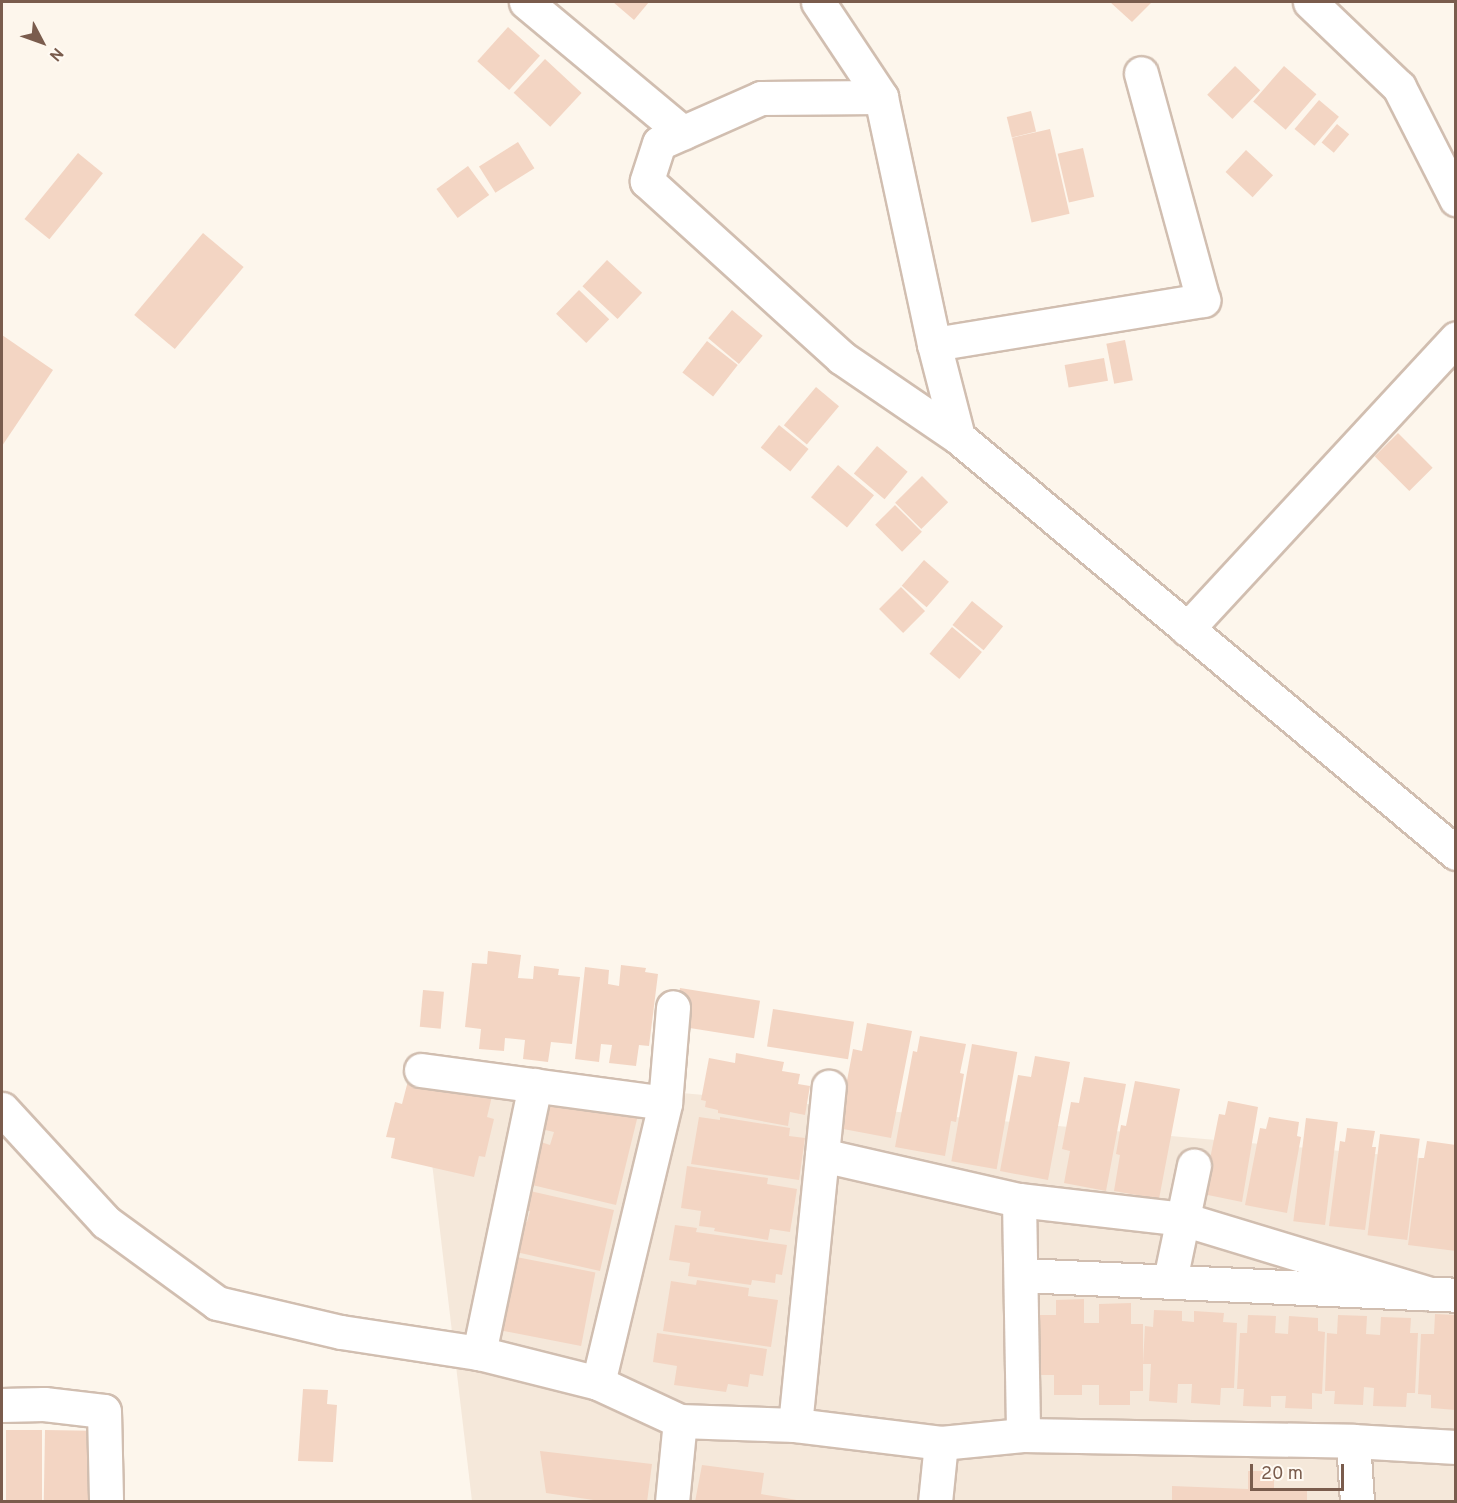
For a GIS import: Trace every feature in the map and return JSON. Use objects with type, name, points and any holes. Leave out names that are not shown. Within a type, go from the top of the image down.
[{"type":"street","points":[[526,2],[683,133]]},
{"type":"street","points":[[818,2],[881,97],[933,344],[958,437]]},
{"type":"street","points":[[1310,2],[1399,87],[1455,199]]},
{"type":"street","points":[[933,344],[1203,300],[1141,73]]},
{"type":"street","points":[[881,97],[761,98],[659,143],[647,181],[842,358],[958,437],[1455,853]]},
{"type":"street","points":[[1187,629],[1455,338]]},
{"type":"street","points":[[598,1383],[665,1103],[673,1007]]},
{"type":"street","points":[[421,1070],[665,1103]]},
{"type":"street","points":[[479,1353],[535,1085]]},
{"type":"street","points":[[795,1425],[828,1087]]},
{"type":"street","points":[[2,1109],[106,1222],[216,1304],[341,1332],[479,1353],[598,1383],[680,1421],[795,1425],[941,1443],[1023,1435],[1353,1441],[1455,1447]]},
{"type":"street","points":[[822,1155],[1019,1200],[1183,1219],[1441,1294]]},
{"type":"street","points":[[1170,1280],[1194,1165]]},
{"type":"street","points":[[1019,1200],[1023,1435]]},
{"type":"street","points":[[1021,1275],[1441,1294]]},
{"type":"street","points":[[2,1405],[44,1404],[104,1411],[106,1502]]},
{"type":"street","points":[[672,1502],[680,1421]]},
{"type":"street","points":[[1353,1441],[1357,1502]]},
{"type":"street","points":[[935,1502],[941,1443]]},
{"type":"shaded area","points":[[421,1070],[1455,1161],[1455,1501],[472,1501]]},
{"type":"building","points":[[613,2],[649,2],[634,20]]},
{"type":"building","points":[[1110,2],[1152,2],[1132,22]]},
{"type":"building","points":[[508,27],[540,56],[509,90],[477,61]]},
{"type":"building","points":[[545,59],[582,93],[550,127],[514,93]]},
{"type":"building","points":[[1235,66],[1260,90],[1232,119],[1207,95]]},
{"type":"building","points":[[1284,66],[1316,94],[1286,130],[1253,101]]},
{"type":"building","points":[[1319,100],[1339,117],[1314,146],[1295,129]]},
{"type":"building","points":[[1031,111],[1036,131],[1012,137],[1007,117]]},
{"type":"building","points":[[1337,124],[1349,134],[1334,153],[1322,142]]},
{"type":"building","points":[[1050,129],[1070,214],[1032,223],[1012,138]]},
{"type":"building","points":[[518,142],[534,168],[495,193],[479,166]]},
{"type":"building","points":[[1083,148],[1094,197],[1069,203],[1058,154]]},
{"type":"building","points":[[1246,150],[1273,175],[1253,197],[1226,172]]},
{"type":"building","points":[[78,153],[103,173],[49,239],[25,219]]},
{"type":"building","points":[[468,166],[489,195],[458,218],[436,189]]},
{"type":"building","points":[[203,233],[244,267],[175,349],[134,315]]},
{"type":"building","points":[[607,260],[642,293],[618,319],[582,286]]},
{"type":"building","points":[[579,290],[609,319],[586,343],[556,314]]},
{"type":"building","points":[[732,310],[763,336],[739,364],[708,338]]},
{"type":"building","points":[[2,335],[53,370],[2,446]]},
{"type":"building","points":[[1125,340],[1133,380],[1114,384],[1106,344]]},
{"type":"building","points":[[707,341],[738,365],[713,397],[682,373]]},
{"type":"building","points":[[1104,358],[1108,381],[1069,388],[1065,365]]},
{"type":"building","points":[[816,387],[839,406],[807,445],[784,425]]},
{"type":"building","points":[[779,425],[809,449],[790,471],[761,448]]},
{"type":"building","points":[[1398,433],[1433,468],[1409,491],[1375,456]]},
{"type":"building","points":[[877,446],[908,472],[885,499],[854,474]]},
{"type":"building","points":[[838,465],[874,495],[847,527],[811,497]]},
{"type":"building","points":[[922,476],[948,502],[921,529],[895,503]]},
{"type":"building","points":[[895,505],[922,532],[902,552],[875,525]]},
{"type":"building","points":[[924,560],[949,582],[927,607],[902,586]]},
{"type":"building","points":[[901,587],[925,611],[903,633],[879,609]]},
{"type":"building","points":[[972,601],[1003,626],[984,650],[952,625]]},
{"type":"building","points":[[952,627],[982,652],[959,679],[930,654]]},
{"type":"building","points":[[488,951],[521,955],[518,978],[533,979],[534,966],[559,969],[558,975],[580,977],[572,1044],[551,1042],[548,1062],[523,1059],[525,1040],[505,1038],[504,1051],[479,1049],[481,1029],[465,1027],[472,963],[487,964]]},
{"type":"building","points":[[621,965],[646,968],[645,972],[658,974],[649,1046],[639,1045],[636,1066],[609,1063],[612,1045],[601,1044],[599,1062],[575,1059],[585,967],[609,970],[608,984],[619,986]]},
{"type":"building","points":[[680,988],[760,1001],[754,1038],[674,1026]]},
{"type":"building","points":[[423,990],[444,992],[441,1029],[420,1027]]},
{"type":"building","points":[[773,1009],[854,1022],[848,1059],[767,1047]]},
{"type":"building","points":[[867,1023],[912,1031],[891,1138],[838,1128],[853,1049],[862,1051]]},
{"type":"building","points":[[920,1036],[966,1044],[960,1073],[964,1074],[956,1122],[951,1121],[945,1156],[895,1147],[913,1051],[917,1052]]},
{"type":"building","points":[[972,1044],[1017,1052],[997,1169],[951,1161]]},
{"type":"building","points":[[736,1053],[784,1062],[782,1071],[800,1074],[798,1084],[810,1086],[805,1115],[790,1112],[788,1126],[718,1113],[718,1110],[705,1107],[706,1101],[701,1100],[709,1058],[735,1063]]},
{"type":"building","points":[[1035,1056],[1070,1062],[1048,1180],[1000,1171],[1018,1075],[1031,1077]]},
{"type":"building","points":[[410,1073],[493,1092],[487,1117],[494,1119],[485,1157],[479,1156],[474,1177],[391,1158],[395,1138],[386,1137],[395,1102],[402,1104]]},
{"type":"building","points":[[1084,1077],[1126,1084],[1106,1191],[1064,1183],[1070,1151],[1062,1149],[1071,1102],[1079,1103]]},
{"type":"building","points":[[1135,1081],[1180,1089],[1159,1199],[1114,1191],[1120,1155],[1116,1154],[1121,1125],[1126,1126]]},
{"type":"building","points":[[555,1095],[638,1115],[616,1205],[528,1184],[538,1141],[550,1145],[554,1132],[541,1129],[547,1104],[553,1105]]},
{"type":"building","points":[[1228,1101],[1258,1107],[1242,1202],[1203,1194],[1219,1114],[1225,1115]]},
{"type":"building","points":[[699,1117],[720,1120],[720,1117],[790,1128],[789,1136],[805,1138],[799,1180],[691,1164]]},
{"type":"building","points":[[1269,1117],[1299,1122],[1297,1136],[1301,1137],[1287,1213],[1245,1205],[1260,1128],[1266,1129]]},
{"type":"building","points":[[1306,1118],[1338,1122],[1325,1225],[1293,1221]]},
{"type":"building","points":[[1347,1128],[1375,1131],[1372,1147],[1376,1147],[1365,1230],[1329,1226],[1340,1141],[1345,1142]]},
{"type":"building","points":[[1380,1134],[1420,1139],[1407,1240],[1368,1235]]},
{"type":"building","points":[[1427,1141],[1456,1145],[1456,1251],[1408,1245],[1419,1158],[1424,1158]]},
{"type":"building","points":[[687,1166],[768,1178],[767,1184],[797,1189],[790,1232],[770,1229],[768,1240],[714,1231],[715,1228],[699,1226],[701,1211],[681,1208]]},
{"type":"building","points":[[530,1191],[614,1210],[600,1271],[516,1252],[523,1221],[527,1222],[530,1211],[526,1210]]},
{"type":"building","points":[[675,1225],[697,1228],[696,1232],[787,1245],[782,1275],[776,1274],[775,1283],[752,1280],[751,1285],[688,1276],[690,1263],[669,1260]]},
{"type":"building","points":[[511,1256],[595,1272],[581,1346],[497,1330]]},
{"type":"building","points":[[697,1280],[749,1288],[748,1296],[778,1300],[771,1347],[663,1331],[671,1281],[696,1285]]},
{"type":"building","points":[[1084,1299],[1084,1323],[1099,1323],[1099,1304],[1131,1303],[1131,1324],[1143,1324],[1143,1391],[1130,1391],[1130,1405],[1099,1405],[1099,1385],[1082,1385],[1082,1395],[1054,1395],[1054,1375],[1039,1375],[1039,1315],[1056,1315],[1056,1300]]},
{"type":"building","points":[[1154,1310],[1182,1311],[1182,1321],[1194,1322],[1194,1311],[1224,1313],[1223,1322],[1237,1323],[1234,1388],[1221,1388],[1220,1405],[1191,1403],[1192,1384],[1178,1384],[1177,1403],[1149,1401],[1151,1364],[1143,1364],[1145,1326],[1153,1327]]},
{"type":"building","points":[[1435,1314],[1456,1315],[1456,1410],[1431,1408],[1431,1395],[1418,1394],[1421,1334],[1434,1334]]},
{"type":"building","points":[[1248,1315],[1276,1316],[1275,1333],[1288,1334],[1289,1316],[1318,1318],[1318,1331],[1325,1332],[1322,1394],[1312,1393],[1312,1409],[1285,1408],[1286,1396],[1271,1396],[1271,1407],[1243,1406],[1244,1389],[1237,1389],[1240,1333],[1247,1333]]},
{"type":"building","points":[[1338,1315],[1367,1316],[1366,1334],[1380,1335],[1381,1317],[1411,1318],[1410,1333],[1418,1333],[1415,1393],[1407,1393],[1406,1407],[1373,1406],[1374,1388],[1364,1387],[1363,1405],[1334,1404],[1335,1391],[1325,1391],[1327,1333],[1337,1334]]},
{"type":"building","points":[[657,1333],[767,1349],[763,1376],[750,1374],[748,1387],[728,1384],[726,1392],[674,1385],[677,1366],[653,1362]]},
{"type":"building","points":[[303,1389],[328,1390],[327,1404],[337,1405],[333,1462],[298,1461]]},
{"type":"building","points":[[6,1430],[42,1430],[42,1502],[6,1502]]},
{"type":"building","points":[[45,1430],[92,1431],[91,1502],[44,1502]]},
{"type":"building","points":[[540,1451],[652,1464],[647,1502],[607,1502],[546,1493]]},
{"type":"building","points":[[702,1465],[764,1473],[761,1494],[809,1502],[695,1502]]},
{"type":"building","points":[[1248,1471],[1274,1471],[1274,1490],[1307,1490],[1307,1502],[1172,1502],[1172,1486],[1248,1489]]}]
